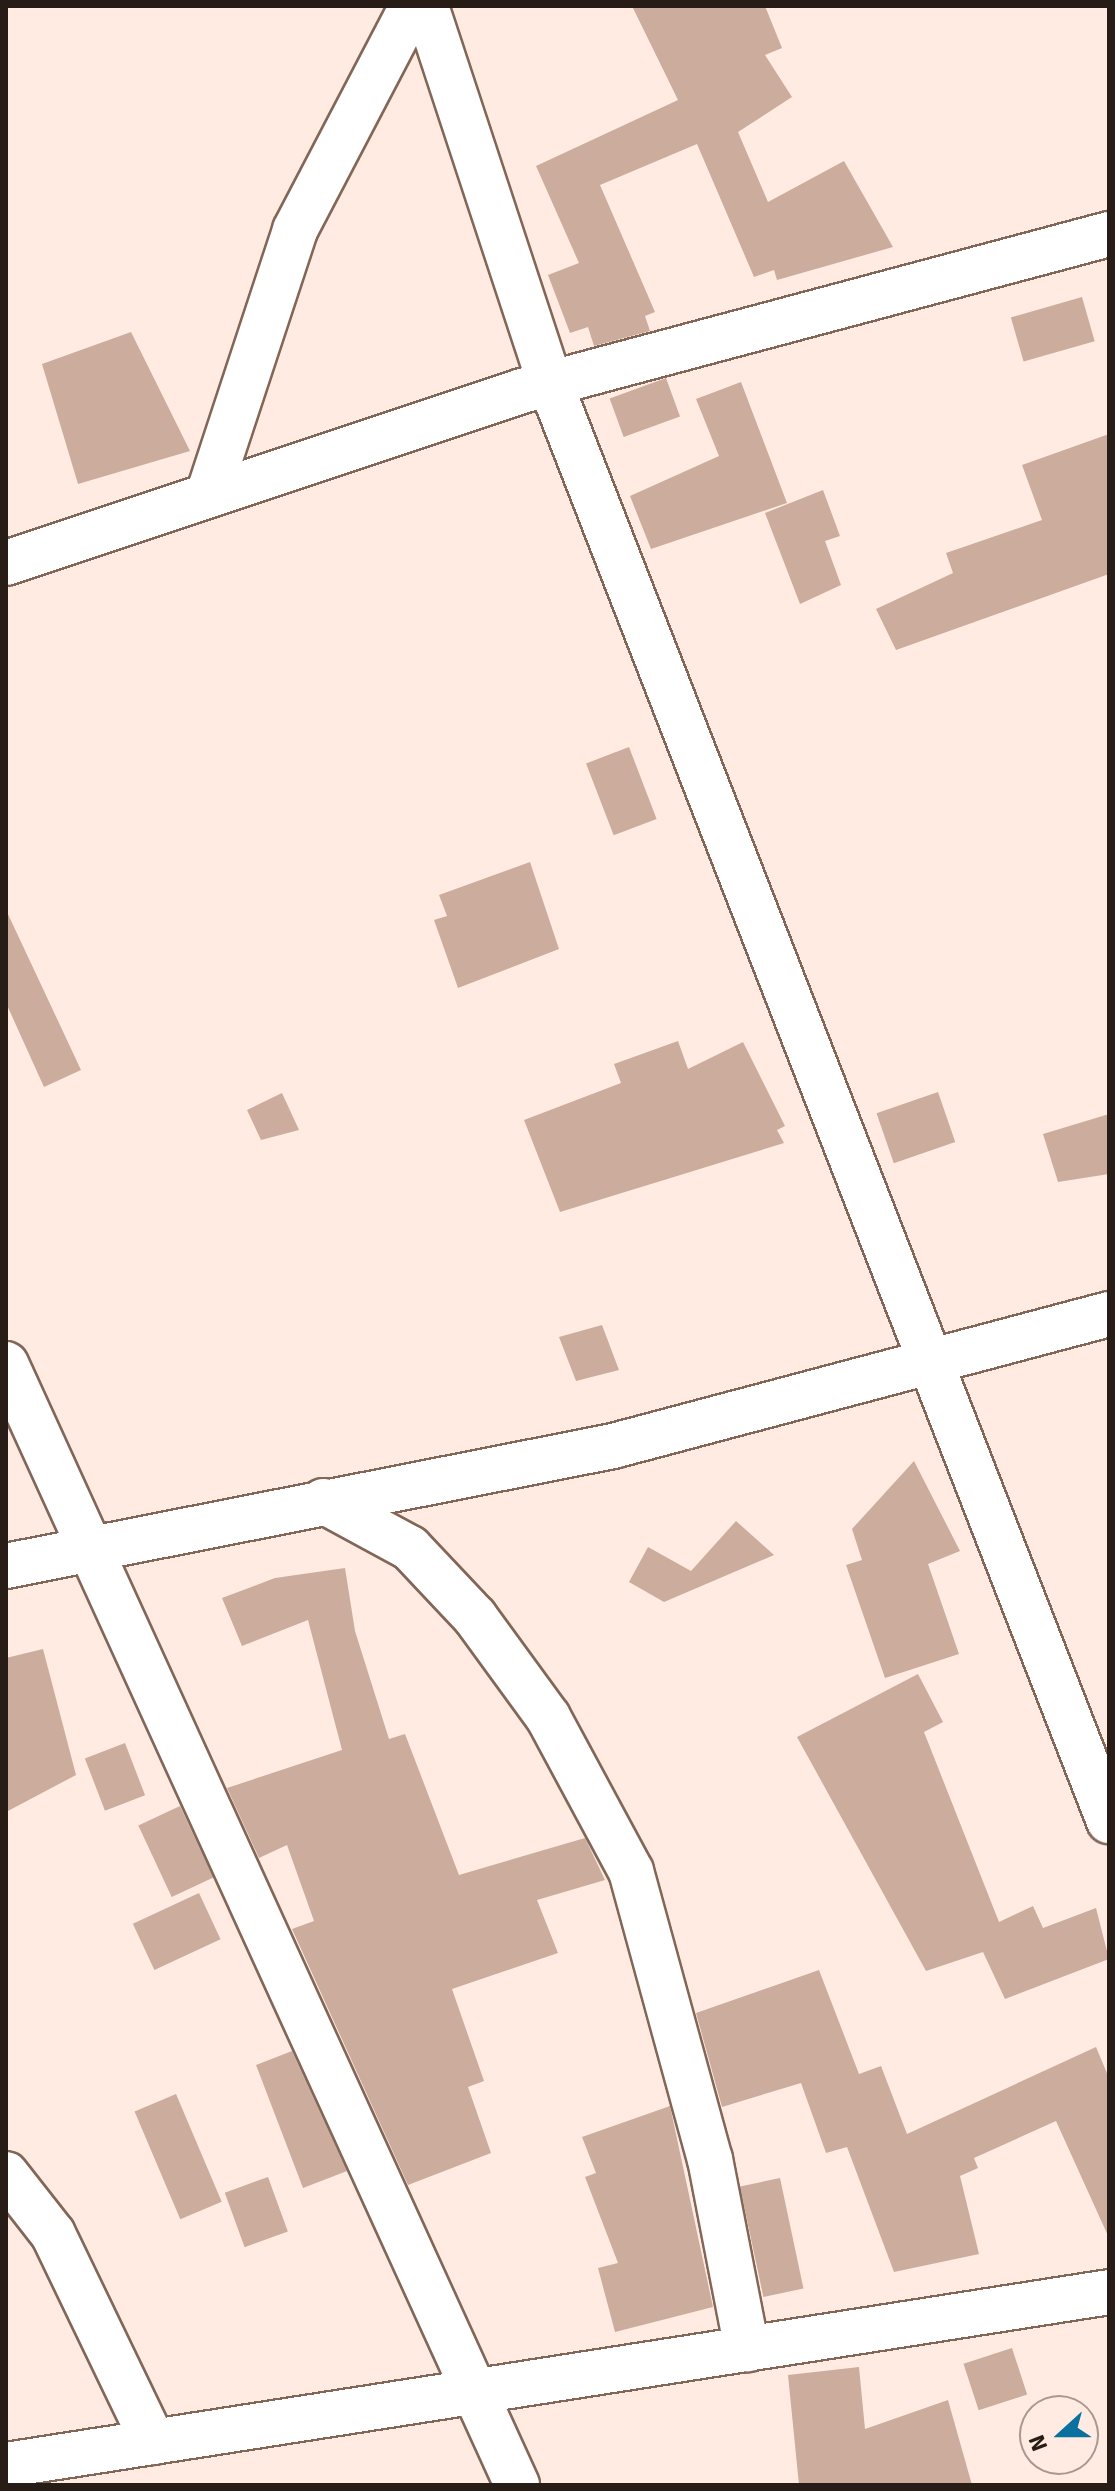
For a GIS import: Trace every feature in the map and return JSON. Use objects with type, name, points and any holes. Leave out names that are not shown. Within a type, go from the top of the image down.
[{"type":"street","points":[[208,495],[295,230],[412,6]]},
{"type":"street","points":[[426,6],[550,383],[1109,1821]]},
{"type":"street","points":[[6,563],[550,383],[1109,234]]},
{"type":"street","points":[[6,1566],[93,1545],[613,1446],[1109,1314]]},
{"type":"street","points":[[6,1364],[93,1545],[517,2485]]},
{"type":"street","points":[[323,1501],[410,1548],[475,1617],[548,1717],[631,1871],[710,2159],[747,2349]]},
{"type":"street","points":[[6,2174],[53,2234],[153,2442]]},
{"type":"street","points":[[6,2465],[1109,2292]]},
{"type":"building","points":[[632,6],[765,6],[782,48],[765,55],[792,97],[738,132],[768,202],[844,161],[893,247],[777,280],[774,270],[754,277],[697,144],[600,185],[655,312],[645,316],[650,331],[594,346],[588,327],[570,333],[548,275],[579,263],[536,166],[678,100]]},
{"type":"building","points":[[1082,297],[1095,341],[1024,362],[1011,317]]},
{"type":"building","points":[[131,332],[190,451],[78,484],[42,364]]},
{"type":"building","points":[[666,378],[680,417],[624,437],[610,399]]},
{"type":"building","points":[[741,382],[787,503],[651,549],[630,496],[719,456],[696,399]]},
{"type":"building","points":[[1109,434],[1109,574],[896,650],[876,609],[953,573],[946,553],[1042,520],[1022,465]]},
{"type":"building","points":[[823,490],[840,536],[825,541],[841,585],[800,604],[765,513]]},
{"type":"building","points":[[629,747],[657,819],[614,835],[586,763]]},
{"type":"building","points":[[530,862],[559,949],[458,988],[434,920],[447,916],[439,895]]},
{"type":"building","points":[[6,910],[81,1070],[44,1087],[6,1003]]},
{"type":"building","points":[[678,1041],[688,1069],[743,1042],[785,1126],[777,1130],[784,1143],[560,1212],[524,1120],[621,1083],[614,1064]]},
{"type":"building","points":[[938,1092],[955,1142],[894,1163],[877,1113]]},
{"type":"building","points":[[282,1093],[299,1130],[261,1140],[247,1110]]},
{"type":"building","points":[[1109,1114],[1109,1174],[1058,1182],[1043,1134]]},
{"type":"building","points":[[602,1325],[619,1370],[576,1381],[559,1337]]},
{"type":"building","points":[[914,1461],[960,1551],[928,1564],[959,1654],[885,1678],[846,1565],[862,1560],[852,1529]]},
{"type":"building","points":[[736,1521],[774,1555],[664,1602],[629,1582],[648,1547],[691,1571]]},
{"type":"building","points":[[345,1568],[355,1631],[389,1739],[405,1734],[459,1875],[585,1838],[605,1880],[537,1900],[558,1953],[452,1989],[484,2081],[468,2087],[491,2153],[408,2185],[292,1929],[314,1921],[287,1845],[259,1858],[227,1788],[342,1750],[308,1620],[242,1646],[222,1598],[275,1578]]},
{"type":"building","points":[[43,1649],[76,1775],[6,1812],[6,1658]]},
{"type":"building","points":[[918,1674],[943,1722],[924,1732],[999,1922],[1033,1906],[1043,1928],[1096,1908],[1109,1959],[1005,1999],[983,1952],[926,1971],[797,1737]]},
{"type":"building","points":[[125,1743],[145,1795],[105,1811],[85,1758]]},
{"type":"building","points":[[180,1806],[213,1878],[172,1897],[138,1825]]},
{"type":"building","points":[[199,1893],[221,1939],[154,1970],[133,1924]]},
{"type":"building","points":[[819,1970],[859,2074],[881,2066],[907,2134],[1096,2047],[1109,2078],[1109,2238],[1056,2121],[974,2158],[978,2168],[960,2176],[979,2254],[894,2272],[847,2147],[826,2153],[801,2083],[722,2107],[696,2013]]},
{"type":"building","points":[[292,2051],[347,2171],[303,2188],[256,2065]]},
{"type":"building","points":[[176,2094],[222,2202],[180,2219],[135,2112]]},
{"type":"building","points":[[670,2106],[713,2307],[615,2332],[598,2268],[618,2263],[585,2177],[596,2173],[582,2137]]},
{"type":"building","points":[[268,2177],[288,2232],[245,2247],[225,2193]]},
{"type":"building","points":[[780,2178],[803,2289],[763,2297],[740,2187]]},
{"type":"building","points":[[1012,2348],[1027,2395],[979,2410],[963,2364]]},
{"type":"building","points":[[859,2367],[865,2429],[948,2400],[972,2485],[799,2485],[788,2375]]}]
